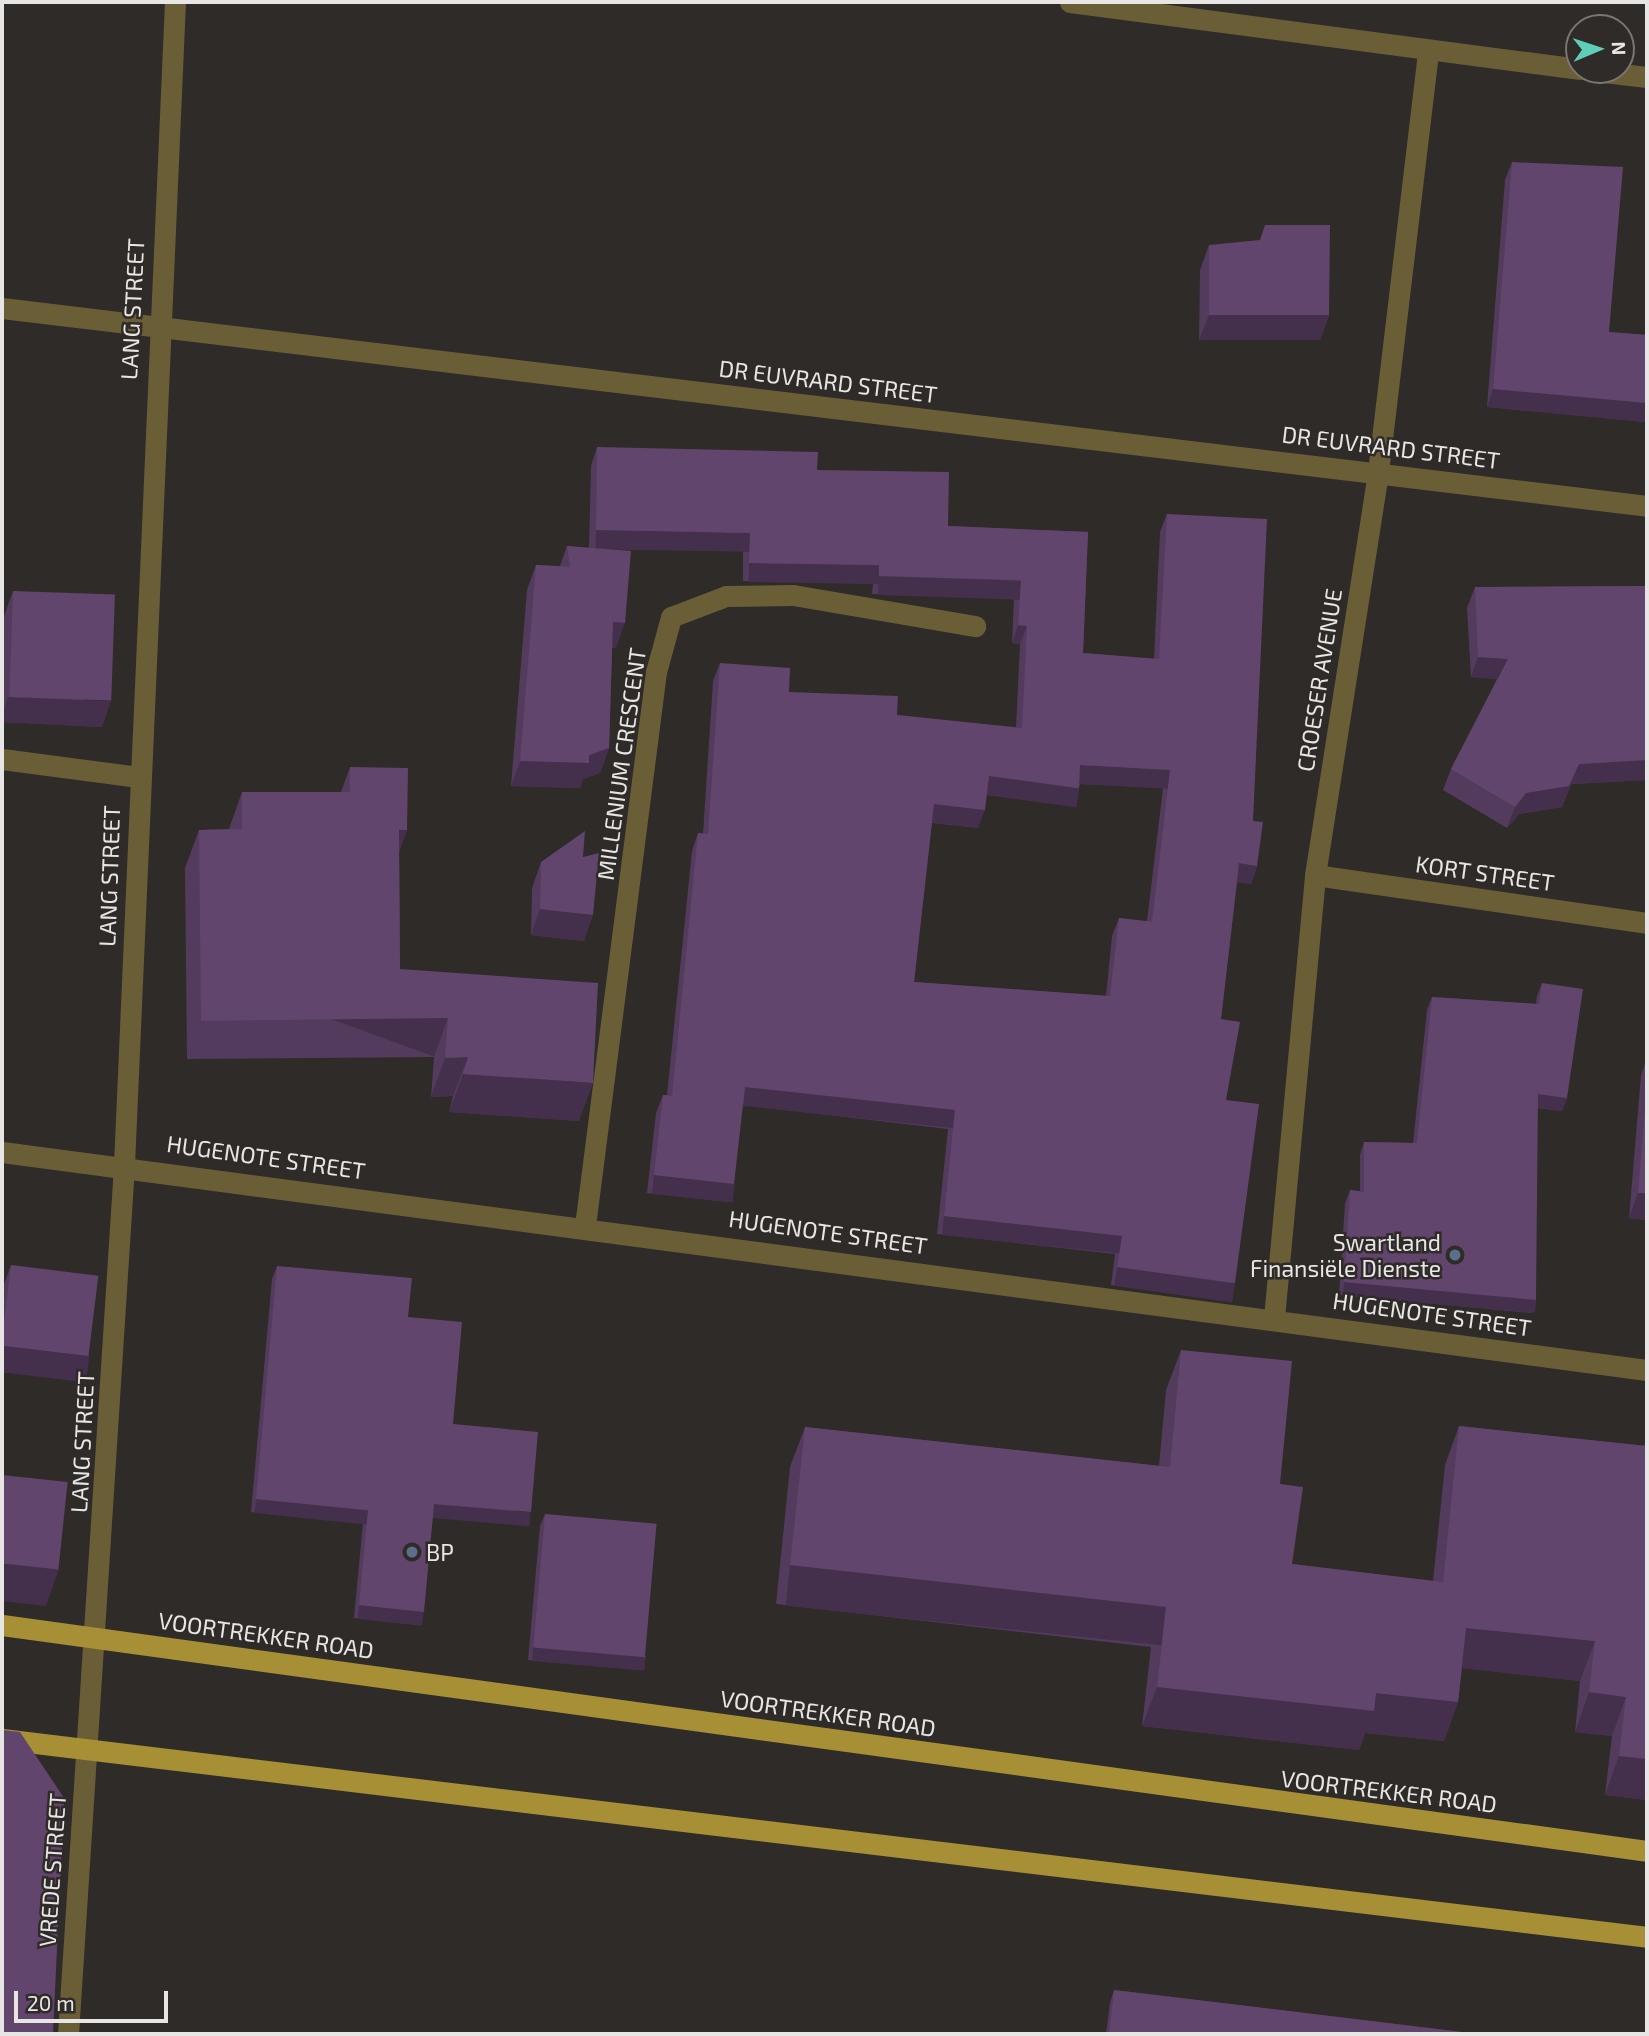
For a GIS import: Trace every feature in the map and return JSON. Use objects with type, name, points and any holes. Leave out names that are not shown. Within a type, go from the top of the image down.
[{"type":"main road","name":"VOORTREKKER ROAD","points":[[2,1626],[1647,1851]]},
{"type":"main road","points":[[2,1739],[1647,1937]]},
{"type":"street","name":"LANG STREET","points":[[86,1751],[97,1638],[124,1165],[157,329],[174,2]]},
{"type":"street","points":[[1070,2],[1428,52],[1565,67]]},
{"type":"street","name":"CROESER AVENUE","points":[[1274,1318],[1315,875],[1378,472],[1428,52]]},
{"type":"street","name":"DR EUVRARD STREET","points":[[2,308],[157,329],[1647,506]]},
{"type":"street","name":"MILLENIUM CRESCENT","points":[[585,1226],[656,672],[671,617],[726,596],[793,596],[975,626]]},
{"type":"street","points":[[2,759],[139,777]]},
{"type":"street","name":"KORT STREET","points":[[1315,875],[1647,923]]},
{"type":"street","name":"HUGENOTE STREET","points":[[2,1152],[124,1165],[585,1226],[1647,1370]]},
{"type":"street","name":"VREDE STREET","points":[[68,2034],[86,1751]]},
{"type":"building","points":[[1512,162],[1623,167],[1609,332],[1647,335],[1647,403],[1493,389]]},
{"type":"building","points":[[1265,225],[1330,225],[1329,315],[1209,315],[1209,245],[1260,240]]},
{"type":"building","points":[[597,447],[818,452],[817,470],[949,472],[948,526],[1088,532],[1083,653],[1159,659],[1167,514],[1267,519],[1253,821],[1263,822],[1257,866],[1239,863],[1221,1019],[1240,1022],[1226,1100],[1259,1104],[1235,1283],[1117,1267],[1122,1236],[944,1216],[955,1110],[745,1087],[734,1184],[654,1175],[663,1095],[672,1096],[698,833],[708,834],[720,663],[790,668],[789,692],[898,696],[897,715],[1022,728],[1027,626],[1018,625],[1021,580],[879,576],[879,565],[749,563],[750,533],[596,530]],"holes":[[[1080,765],[1170,770],[1152,922],[1119,918],[1110,996],[914,982],[934,804],[985,810],[989,776],[1079,788]]]},
{"type":"building","points":[[567,546],[631,551],[625,623],[613,622],[609,748],[589,755],[589,763],[520,761],[536,565],[570,567]]},
{"type":"building","points":[[1647,586],[1647,760],[1579,764],[1569,786],[1526,793],[1515,807],[1451,769],[1508,659],[1478,657],[1475,587]]},
{"type":"building","points":[[13,591],[115,595],[111,700],[9,697]]},
{"type":"building","points":[[350,767],[408,768],[407,830],[399,830],[400,969],[598,983],[593,1083],[463,1074],[468,1057],[445,1058],[448,1018],[201,1021],[199,830],[242,829],[242,792],[350,792]]},
{"type":"building","points":[[585,831],[583,857],[599,853],[593,915],[540,909],[541,862]]},
{"type":"building","points":[[1542,983],[1583,989],[1567,1098],[1538,1094],[1536,1300],[1344,1282],[1350,1190],[1364,1192],[1364,1142],[1417,1143],[1432,997],[1539,1004]]},
{"type":"building","points":[[1647,1085],[1647,1193],[1638,1193]]},
{"type":"building","points":[[11,1265],[98,1276],[88,1356],[2,1346]]},
{"type":"building","points":[[277,1266],[412,1278],[408,1317],[462,1322],[453,1424],[538,1432],[531,1512],[434,1504],[424,1612],[359,1605],[368,1510],[256,1499]]},
{"type":"building","points":[[1181,1350],[1292,1361],[1280,1484],[1303,1487],[1292,1564],[1443,1582],[1459,1426],[1647,1446],[1647,1759],[1619,1756],[1626,1697],[1589,1692],[1595,1641],[1466,1628],[1458,1702],[1376,1693],[1374,1711],[1157,1687],[1166,1607],[790,1565],[805,1427],[1170,1467]]},
{"type":"building","points":[[2,1475],[68,1482],[58,1569],[2,1563]]},
{"type":"building","points":[[545,1514],[657,1524],[645,1657],[533,1647]]},
{"type":"building","points":[[2,1730],[20,1732],[64,1798],[53,2034],[2,2034]]},
{"type":"building","points":[[1114,1990],[1478,2034],[1109,2034]]},
{"type":"place","name":"Swartland Finansiële Dienste","points":[[1455,1255]]},
{"type":"place","name":"BP","points":[[412,1552]]}]
